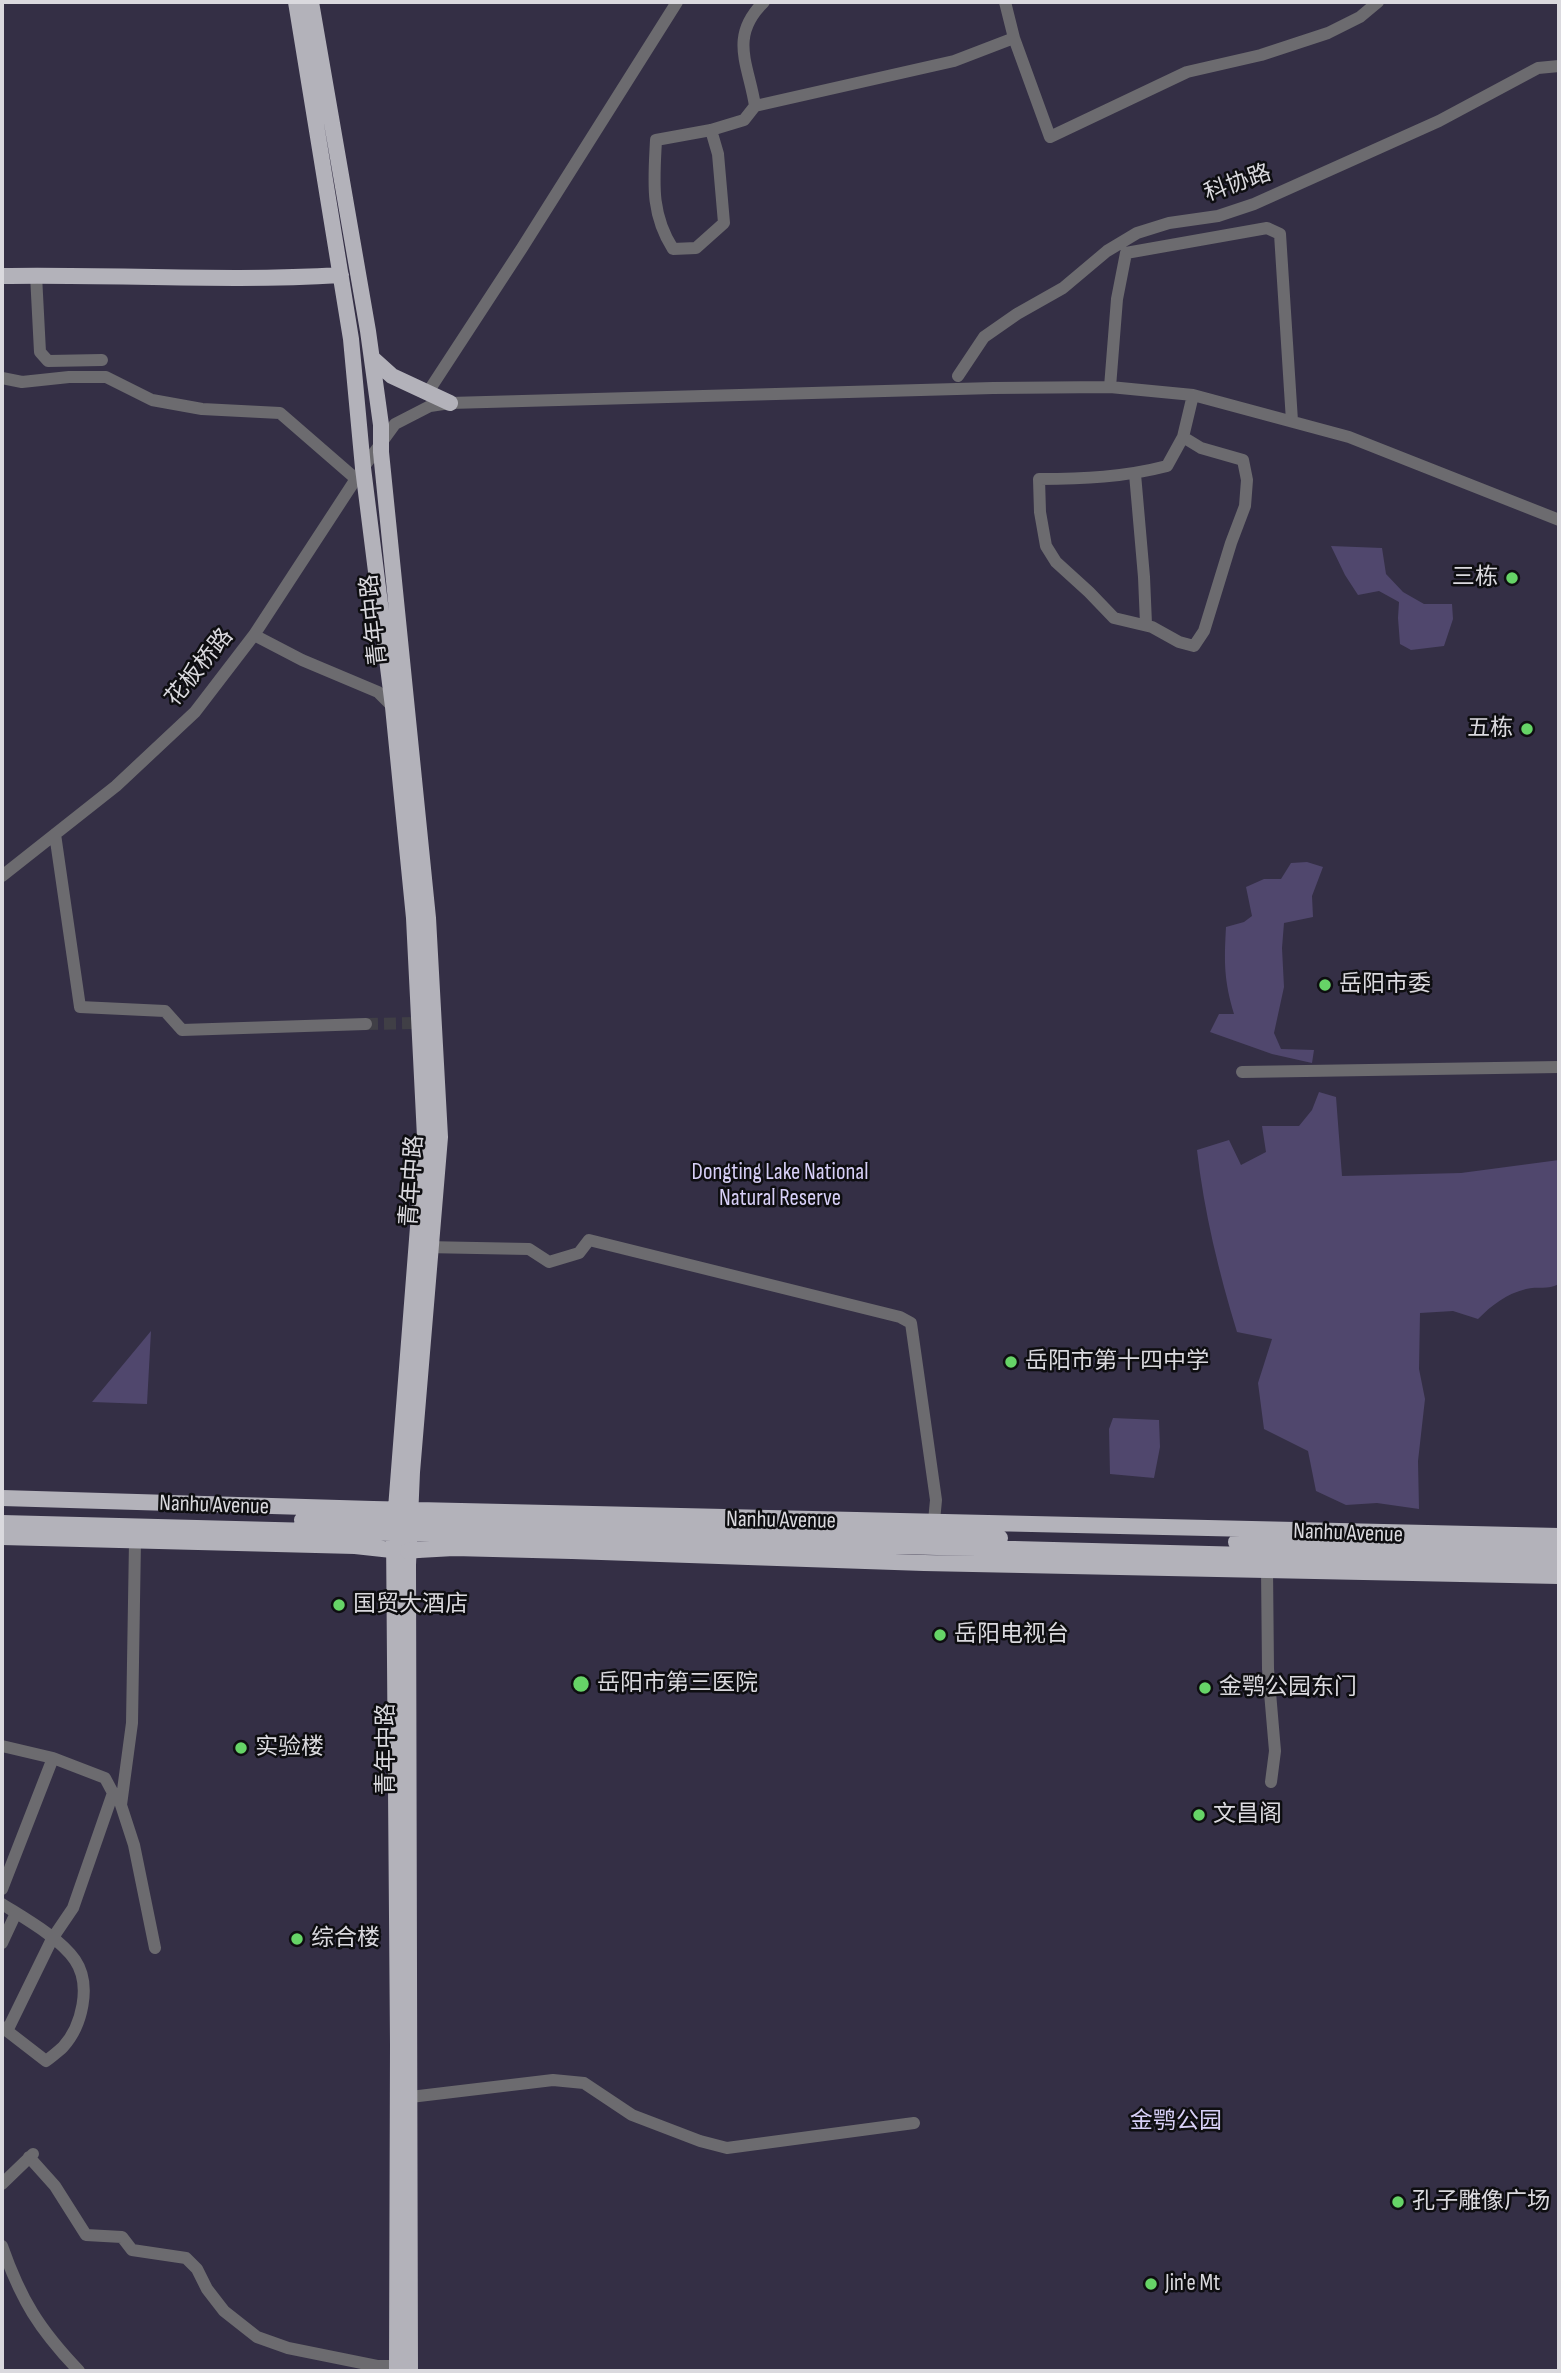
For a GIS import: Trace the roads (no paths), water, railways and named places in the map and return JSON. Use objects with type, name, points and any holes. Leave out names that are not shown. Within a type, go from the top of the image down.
[{"type":"main road","name":"青年中路","points":[[296,2],[351,339],[360,473],[393,707],[414,918],[425,1137],[424,1247],[404,1532],[401,2370]]},
{"type":"main road","name":"青年中路","points":[[311,2],[372,358],[428,918],[440,1137],[424,1247]]},
{"type":"main road","points":[[2,276],[287,278],[341,275]]},
{"type":"main road","points":[[372,358],[392,376],[450,403]]},
{"type":"main road","points":[[2,1498],[404,1532],[934,1521],[1559,1536]]},
{"type":"main road","name":"Nanhu Avenue","points":[[2,1513],[404,1532],[1479,1545],[1559,1549]]},
{"type":"main road","name":"Nanhu Avenue","points":[[2,1523],[927,1548],[1148,1550],[1559,1563]]},
{"type":"main road","name":"青年中路","points":[[404,1532],[404,2098]]},
{"type":"main road","points":[[2,1537],[355,1546],[404,1532],[454,1548],[911,1563],[1559,1576]]},
{"type":"street","points":[[428,393],[677,2]]},
{"type":"street","points":[[755,106],[744,64],[743,31],[764,2]]},
{"type":"street","points":[[1005,2],[1014,38],[1050,137],[1187,72],[1261,55],[1328,33],[1360,17],[1378,2]]},
{"type":"street","points":[[711,130],[718,154],[724,223],[695,248],[673,249],[661,231],[654,191],[656,140],[711,130],[744,120],[755,106],[954,61],[1014,38]]},
{"type":"street","name":"科协路","points":[[958,376],[984,337],[1017,314],[1063,288],[1107,251],[1137,233],[1169,223],[1218,216],[1254,204],[1439,121],[1538,68],[1559,66]]},
{"type":"street","points":[[1110,387],[1117,299],[1126,253],[1267,228],[1280,234],[1292,421]]},
{"type":"street","points":[[36,275],[40,352],[48,361],[102,360]]},
{"type":"street","points":[[2,378],[22,382],[69,377],[106,377],[152,400],[202,409],[280,413],[360,473]]},
{"type":"street","name":"花板桥路","points":[[2,876],[116,786],[195,712],[254,635],[381,442],[395,424],[430,406],[450,403],[845,390],[1110,387],[1193,395],[1349,437],[1559,520]]},
{"type":"street","points":[[1183,437],[1201,448],[1242,460],[1247,480],[1245,506],[1204,631],[1194,646],[1179,642],[1146,624],[1114,618],[1056,562],[1046,546],[1040,512],[1039,480],[1135,474],[1167,466],[1183,437],[1193,395]]},
{"type":"street","points":[[1135,474],[1146,624]]},
{"type":"street","points":[[254,635],[302,660],[378,692],[393,707]]},
{"type":"street","points":[[55,834],[80,1007],[165,1011],[182,1030],[366,1024]]},
{"type":"street","points":[[1242,1072],[1559,1067]]},
{"type":"street","points":[[424,1247],[529,1249],[550,1262],[579,1253],[589,1240],[900,1317],[911,1323],[936,1500],[934,1521]]},
{"type":"street","points":[[135,1541],[132,1723],[121,1805],[134,1845],[155,1948]]},
{"type":"street","points":[[1267,1569],[1268,1669],[1275,1751],[1271,1782]]},
{"type":"street","points":[[2,1746],[53,1758],[104,1778],[113,1793],[73,1909],[52,1939],[4,2029],[46,2061],[64,2046],[80,2019],[84,1985],[75,1961],[52,1939],[2,1904]]},
{"type":"street","points":[[2,1889],[53,1758]]},
{"type":"street","points":[[2,1943],[16,1913]]},
{"type":"street","points":[[404,2098],[553,2080],[584,2083],[632,2115],[700,2141],[727,2148],[914,2123]]},
{"type":"street","points":[[2,2185],[31,2156],[55,2186],[86,2235],[122,2237],[132,2250],[186,2258],[197,2269],[207,2289],[224,2311],[257,2337],[288,2348],[401,2370]]},
{"type":"street","points":[[2,2246],[22,2297],[36,2321],[55,2347],[79,2371]]},
{"type":"tunnel","points":[[366,1024],[419,1023]]},
{"type":"place","name":"三栋","points":[[1512,578]]},
{"type":"place","name":"五栋","points":[[1527,729]]},
{"type":"place","name":"岳阳市委","points":[[1325,985]]},
{"type":"place","name":"岳阳市第十四中学","points":[[1011,1362]]},
{"type":"place","name":"国贸大酒店","points":[[339,1605]]},
{"type":"place","name":"岳阳电视台","points":[[940,1635]]},
{"type":"place","name":"岳阳市第三医院","points":[[581,1684]]},
{"type":"place","name":"金鹗公园东门","points":[[1205,1688]]},
{"type":"place","name":"实验楼","points":[[241,1748]]},
{"type":"place","name":"文昌阁","points":[[1199,1815]]},
{"type":"place","name":"综合楼","points":[[297,1939]]},
{"type":"place","name":"孔子雕像广场","points":[[1398,2202]]},
{"type":"place","name":"Jin'e Mt","points":[[1151,2284]]},
{"type":"park label","name":"Dongting Lake National Natural Reserve","points":[[780,1186]]},
{"type":"park label","name":"金鹗公园","points":[[1176,2122]]}]
